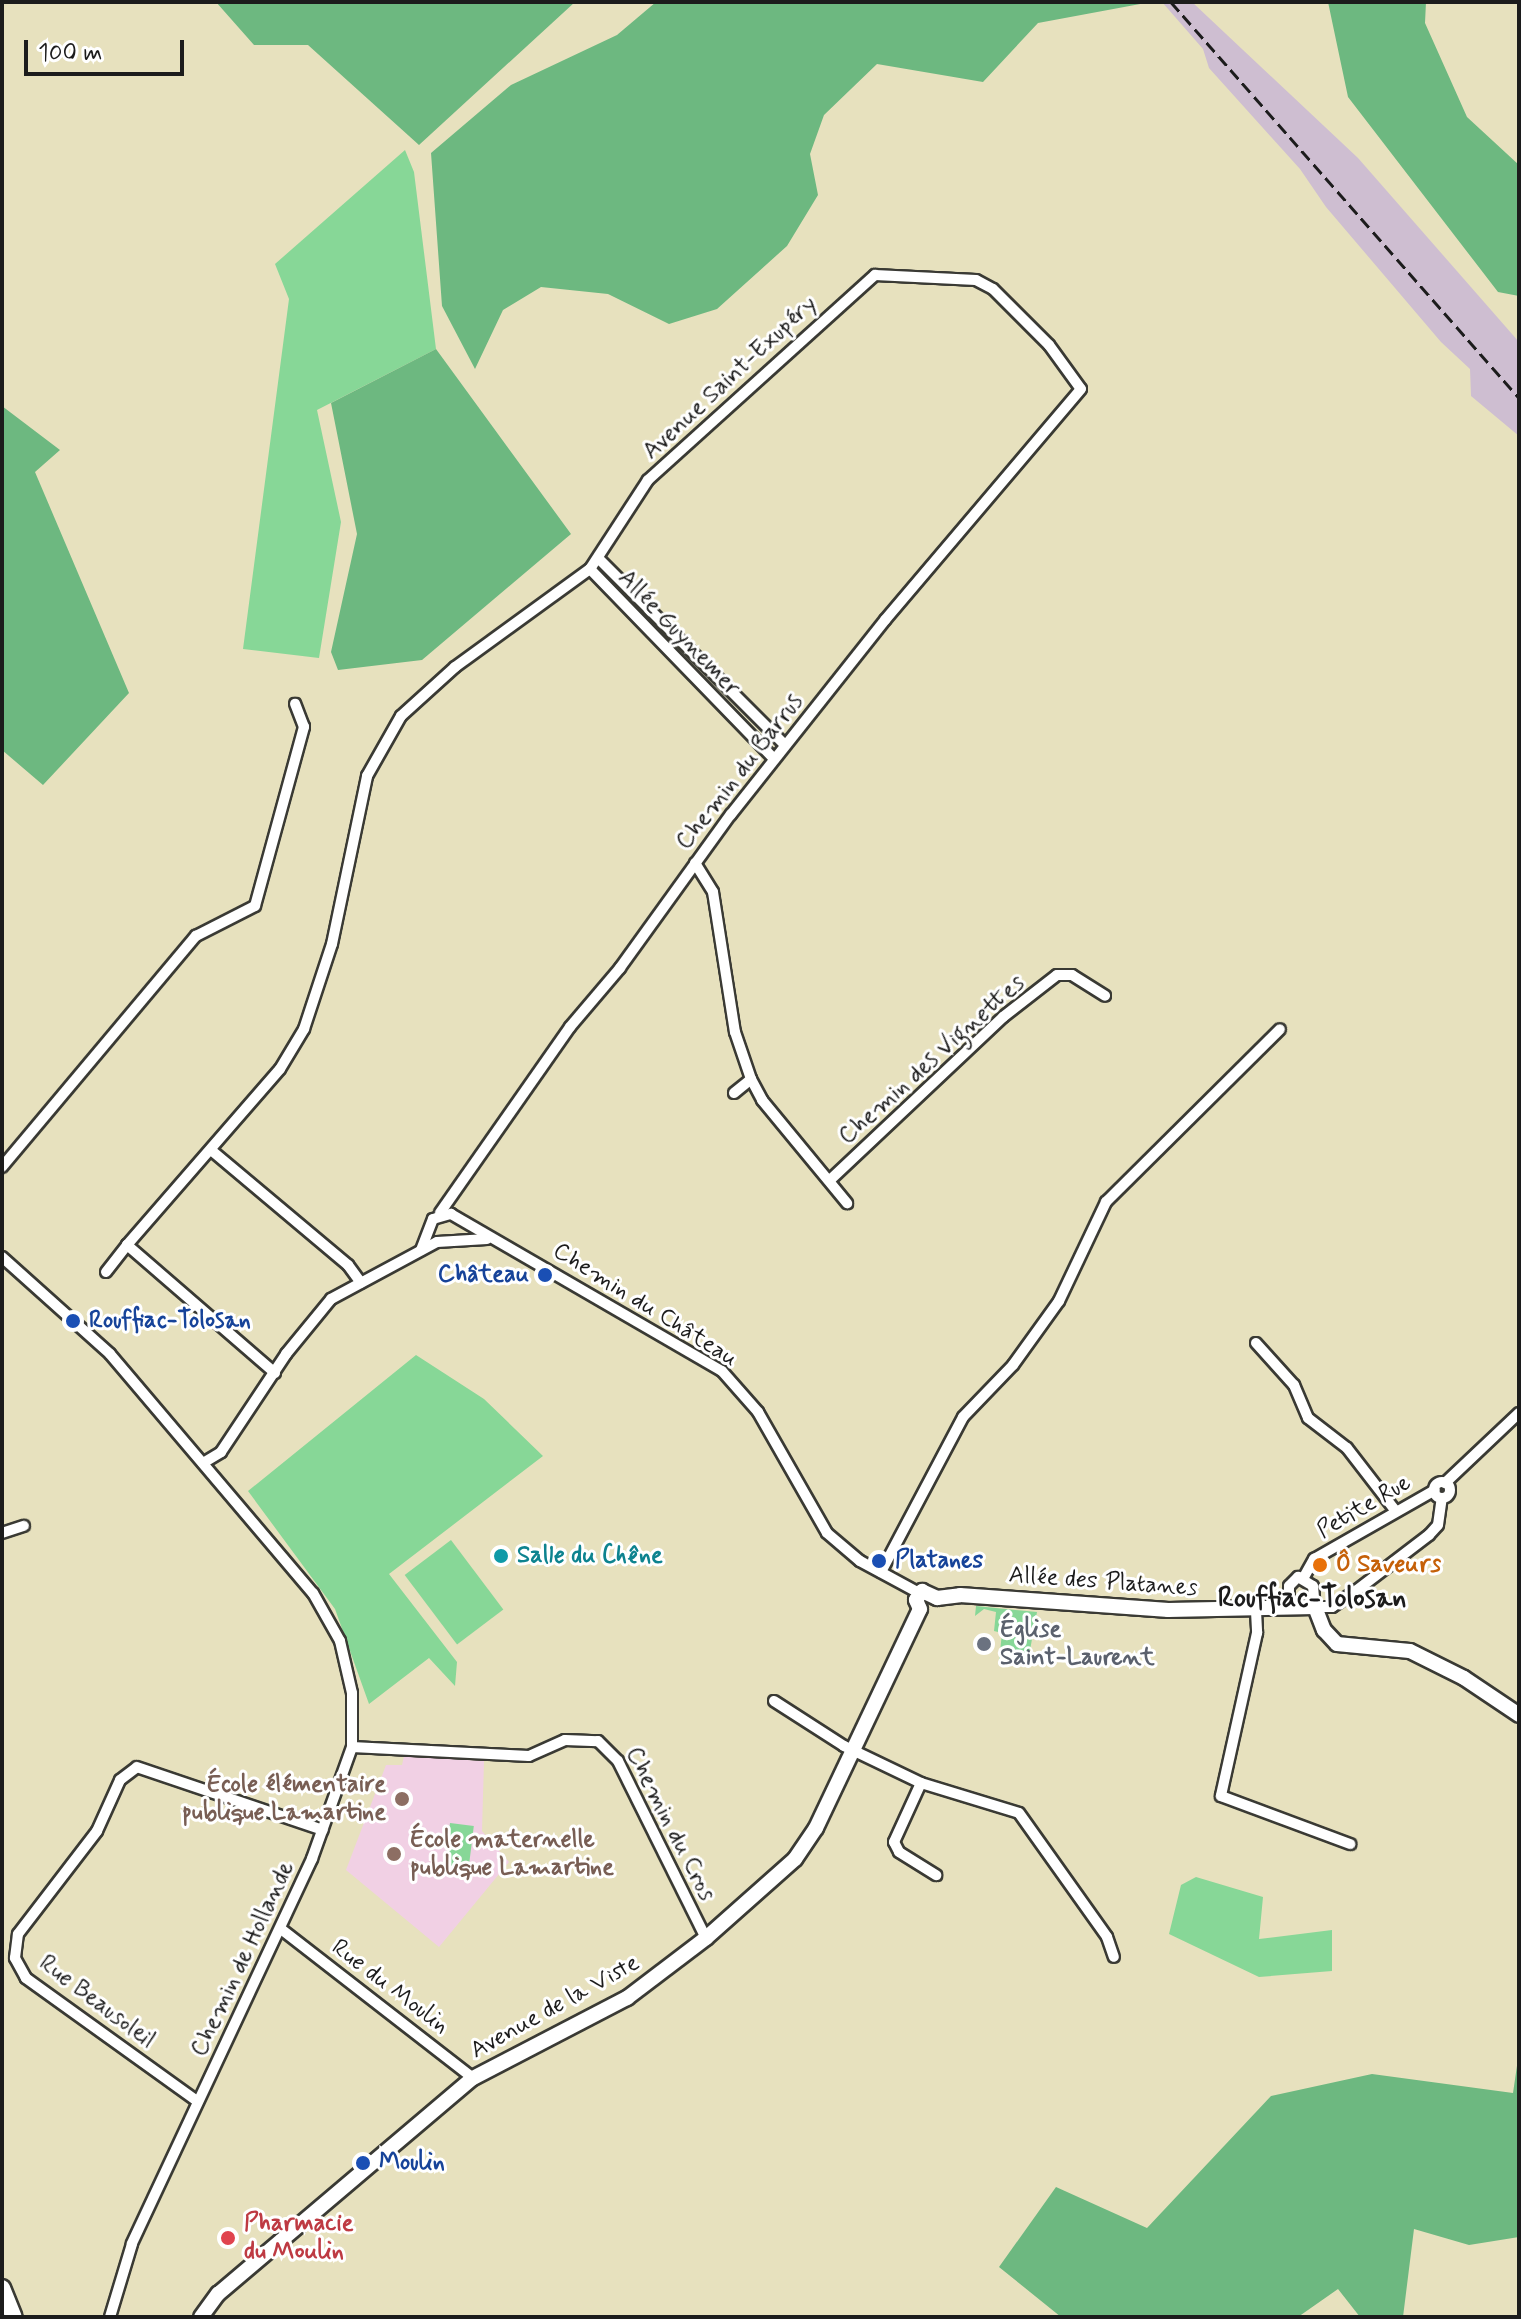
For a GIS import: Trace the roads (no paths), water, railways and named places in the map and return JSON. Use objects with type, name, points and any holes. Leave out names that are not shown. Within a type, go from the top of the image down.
[{"type":"main road","points":[[2,2288],[14,2317]]},
{"type":"street","name":"Avenue Saint-Exupéry","points":[[106,1272],[280,1069],[304,1029],[332,944],[367,776],[401,716],[455,667],[590,569],[648,480],[875,275],[976,280],[993,289],[1049,345],[1081,389]]},
{"type":"street","name":"Chemin du Barrus","points":[[432,1228],[570,1027],[620,968],[774,759],[1081,389]]},
{"type":"street","name":"Allée Guynemer","points":[[599,559],[785,745]]},
{"type":"street","name":"Allée Guynemer","points":[[590,569],[774,759]]},
{"type":"street","points":[[2,1167],[196,936],[255,906],[304,727],[295,704]]},
{"type":"street","points":[[695,863],[713,892],[735,1032],[751,1079],[762,1100],[847,1203]]},
{"type":"street","name":"Chemin des Vignettes","points":[[830,1180],[1003,1017],[1057,975],[1072,975],[1105,996]]},
{"type":"street","points":[[881,1572],[963,1417],[1013,1365],[1059,1301],[1106,1202],[1280,1029]]},
{"type":"street","points":[[734,1093],[751,1079]]},
{"type":"street","points":[[211,1150],[348,1265],[361,1283]]},
{"type":"street","points":[[421,1250],[432,1228],[448,1238],[456,1218],[454,1196]]},
{"type":"street","name":"Chemin du Château","points":[[440,1213],[456,1218],[722,1371],[758,1412],[827,1533],[881,1572],[919,1593]]},
{"type":"street","name":"Chemin du Château","points":[[203,1463],[221,1452],[321,1310],[361,1283],[448,1238],[493,1239]]},
{"type":"street","points":[[127,1245],[275,1373]]},
{"type":"street","name":"Chemin de Hollande","points":[[2,1257],[87,1329],[313,1593],[333,1625],[351,1684],[352,1747],[323,1830],[281,1929],[132,2244],[110,2317]]},
{"type":"street","points":[[1256,1343],[1294,1385],[1308,1418],[1347,1448],[1395,1510]]},
{"type":"street","points":[[1315,1607],[1332,1607],[1429,1535],[1438,1525],[1438,1494],[1449,1493],[1445,1483],[1519,1413]]},
{"type":"street","name":"Petite Rue","points":[[1304,1577],[1314,1559],[1395,1510],[1438,1494]]},
{"type":"street","points":[[2,1533],[24,1526]]},
{"type":"street","points":[[1288,1608],[1289,1586],[1304,1577],[1313,1586],[1315,1607],[1324,1630],[1337,1644],[1410,1651],[1519,1715]]},
{"type":"street","points":[[929,1590],[937,1598],[932,1609],[920,1609],[919,1593],[929,1590]]},
{"type":"street","name":"Allée des Platanes","points":[[937,1598],[960,1595],[1256,1611],[1315,1607]]},
{"type":"street","name":"Avenue de la Viste","points":[[201,2317],[218,2294],[473,2078],[627,1998],[706,1938],[795,1859],[816,1828],[920,1609]]},
{"type":"street","points":[[1256,1611],[1257,1633],[1221,1796],[1350,1844]]},
{"type":"street","points":[[774,1701],[851,1750],[921,1783],[1019,1813],[1107,1937],[1114,1957]]},
{"type":"street","name":"Chemin du Cros","points":[[352,1747],[529,1756],[565,1740],[598,1741],[618,1761],[706,1938]]},
{"type":"street","name":"Rue Beausoleil","points":[[197,2101],[26,1978],[15,1958],[18,1934],[97,1831],[120,1780],[137,1767],[323,1830]]},
{"type":"street","points":[[921,1783],[894,1842],[899,1852],[936,1875]]},
{"type":"street","name":"Rue du Moulin","points":[[281,1929],[473,2078]]},
{"type":"railway","points":[[1171,2],[1519,398]]},
{"type":"place","name":"Château","points":[[545,1275]]},
{"type":"place","name":"Rouffiac-Tolosan","points":[[73,1321]]},
{"type":"place","name":"Salle du Chêne","points":[[501,1556]]},
{"type":"place","name":"Platanes","points":[[879,1561]]},
{"type":"place","name":"Ô Saveurs","points":[[1320,1565]]},
{"type":"place","name":"Église Saint-Laurent","points":[[984,1644]]},
{"type":"place","name":"École élémentaire publique Lamartine","points":[[402,1799]]},
{"type":"place","name":"École maternelle publique Lamartine","points":[[394,1854]]},
{"type":"place","name":"Moulin","points":[[363,2163]]},
{"type":"place","name":"Pharmacie du Moulin","points":[[228,2238]]},
{"type":"district","name":"Rouffiac-Tolosan","points":[[1312,1599]]}]
